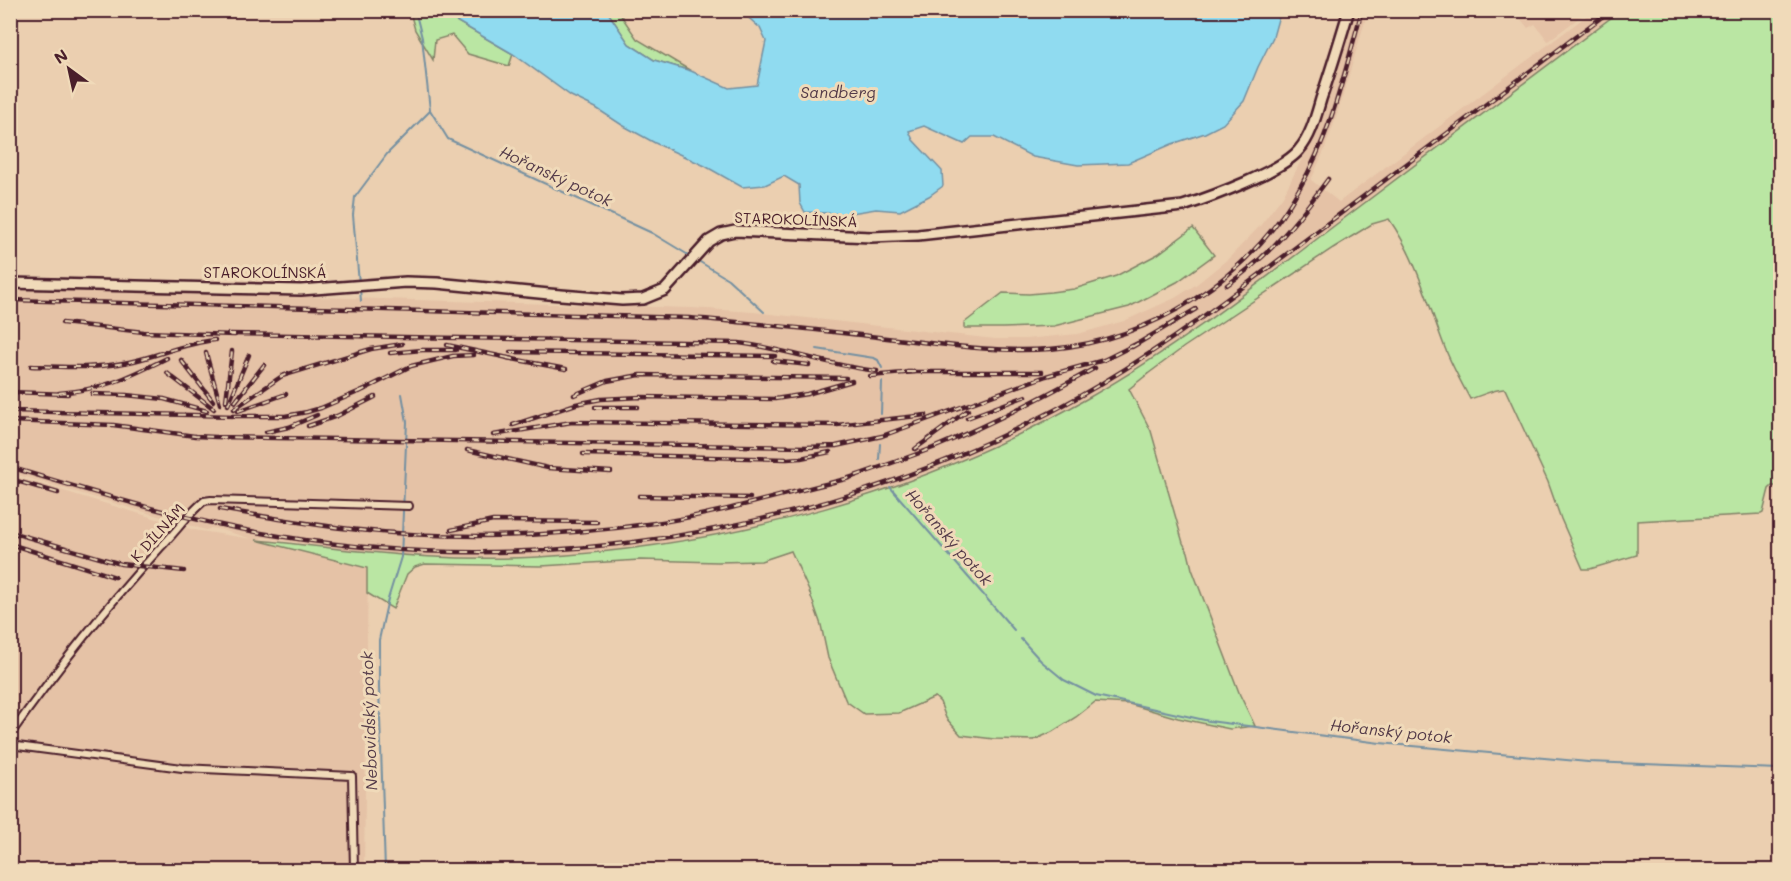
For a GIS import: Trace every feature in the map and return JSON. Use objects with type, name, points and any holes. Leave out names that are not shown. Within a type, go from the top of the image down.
[{"type":"street","name":"STAROKOLÍNSKÁ","points":[[10,283],[301,290],[406,282],[622,300],[643,299],[665,290],[709,242],[721,234],[735,231],[871,237],[918,235],[1183,206],[1276,168],[1300,149],[1314,122],[1349,10]]},
{"type":"street","name":"K DÍLNÁM","points":[[10,735],[47,684],[114,601],[204,501],[409,506]]},
{"type":"street","points":[[10,745],[182,768],[352,776],[354,870]]},
{"type":"shaded area","points":[[1351,11],[1368,11],[1337,115],[1311,180],[1339,202],[1593,11],[1620,11],[1288,261],[1158,355],[1055,416],[917,478],[802,515],[730,532],[650,546],[579,554],[488,558],[407,556],[344,550],[261,537],[260,540],[368,568],[364,870],[11,870],[10,475],[194,530],[252,539],[222,530],[211,528],[206,530],[11,473],[11,288],[691,308],[753,312],[995,339],[1025,339],[1078,334],[1124,321],[1175,298],[1197,284],[1229,258],[1260,226],[1283,196],[1309,145],[1322,110]]},
{"type":"shaded area","points":[[1514,11],[1588,11],[1548,41],[1535,24],[1528,28]]},
{"type":"green space","points":[[404,11],[439,11],[513,54],[509,66],[468,54],[452,35],[435,40],[433,60],[415,30],[410,12]]},
{"type":"green space","points":[[607,11],[618,11],[637,39],[691,71],[654,60],[629,44]]},
{"type":"green space","points":[[1620,11],[1780,11],[1780,486],[1772,486],[1769,489],[1761,514],[1637,521],[1637,555],[1583,569],[1548,482],[1505,389],[1470,399],[1448,355],[1415,266],[1399,234],[1389,219],[1372,224],[1184,347],[1129,389],[1151,431],[1192,569],[1240,695],[1255,726],[1230,729],[1178,718],[1129,704],[1095,702],[1052,732],[1034,740],[994,739],[961,735],[946,718],[940,702],[935,697],[899,713],[864,714],[846,701],[828,658],[821,625],[809,591],[791,551],[761,561],[640,560],[541,566],[425,564],[415,567],[407,574],[393,609],[367,593],[367,568],[256,540],[454,558],[538,557],[610,551],[682,541],[753,527],[823,509],[892,487],[960,461],[1026,431],[1090,397],[1184,337],[1245,294]]},
{"type":"green space","points":[[1193,228],[1214,255],[1177,282],[1129,307],[1054,326],[964,328],[964,323],[1003,293],[1029,294],[1074,289],[1116,276],[1158,254]]},
{"type":"water","name":"Sandberg","points":[[439,11],[607,11],[629,44],[654,60],[691,71],[729,88],[757,85],[766,41],[760,28],[741,11],[1285,11],[1278,19],[1273,37],[1244,101],[1223,124],[1205,133],[1128,163],[1078,165],[1033,157],[994,137],[972,137],[964,144],[924,126],[909,131],[913,140],[942,171],[943,186],[900,211],[876,209],[845,214],[805,212],[800,203],[799,185],[784,176],[765,185],[742,187],[705,166],[655,143],[571,96],[513,54]]},
{"type":"waterway","name":"Hořanský potok","points":[[415,10],[422,38],[430,110],[448,139],[652,233],[690,256]]},
{"type":"waterway","name":"Nebovidský potok","points":[[359,283],[353,215],[355,197],[387,154],[430,111]]},
{"type":"waterway","name":"Hořanský potok","points":[[695,259],[728,279],[764,312]]},
{"type":"waterway","name":"Nebovidský potok","points":[[360,289],[361,301]]},
{"type":"waterway","name":"Hořanský potok","points":[[817,349],[874,358],[878,360],[882,368]]},
{"type":"waterway","name":"Hořanský potok","points":[[881,414],[882,382]]},
{"type":"waterway","name":"Nebovidský potok","points":[[385,870],[379,640],[388,599],[401,557],[407,422],[402,394]]},
{"type":"waterway","name":"Hořanský potok","points":[[879,459],[880,444]]},
{"type":"waterway","name":"Hořanský potok","points":[[890,487],[1014,630]]},
{"type":"waterway","name":"Hořanský potok","points":[[1021,639],[1041,661],[1064,680],[1096,696],[1209,721],[1380,743],[1588,762],[1780,769]]},
{"type":"railway","points":[[10,300],[689,318],[1012,350],[1050,349],[1088,343],[1125,333],[1160,318],[1194,299],[1225,277],[1253,251],[1278,221],[1299,189],[1329,125],[1362,10]]},
{"type":"railway","points":[[10,467],[143,506],[245,530],[375,548],[471,552],[568,549],[664,538],[759,520],[852,494],[943,462],[1031,422],[1132,365],[1227,299],[1611,10]]},
{"type":"railway","points":[[1227,285],[1243,274],[1270,249],[1328,179]]},
{"type":"railway","points":[[1132,347],[1196,309]]},
{"type":"railway","points":[[62,323],[144,332],[235,335]]},
{"type":"railway","points":[[228,334],[739,343],[877,371]]},
{"type":"railway","points":[[31,366],[104,366],[215,340]]},
{"type":"railway","points":[[10,421],[113,425],[216,437],[836,446],[882,436],[1046,376],[1104,360],[1138,343]]},
{"type":"railway","points":[[234,409],[282,376],[371,349],[402,344]]},
{"type":"railway","points":[[447,345],[513,359]]},
{"type":"railway","points":[[390,353],[456,350]]},
{"type":"railway","points":[[226,401],[232,351]]},
{"type":"railway","points":[[510,352],[775,356]]},
{"type":"railway","points":[[206,353],[220,404]]},
{"type":"railway","points":[[228,405],[249,355]]},
{"type":"railway","points":[[359,392],[411,366],[453,356],[474,355]]},
{"type":"railway","points":[[59,393],[90,389],[115,382],[167,358]]},
{"type":"railway","points":[[507,358],[566,369]]},
{"type":"railway","points":[[181,360],[213,401]]},
{"type":"railway","points":[[773,361],[809,365]]},
{"type":"railway","points":[[235,402],[264,365]]},
{"type":"railway","points":[[220,509],[342,528],[433,535],[544,534],[655,523],[727,509],[846,479],[954,439],[1036,400],[1095,368]]},
{"type":"railway","points":[[907,372],[1042,372]]},
{"type":"railway","points":[[870,376],[915,372]]},
{"type":"railway","points":[[167,373],[214,409]]},
{"type":"railway","points":[[574,395],[607,381],[640,375],[846,378]]},
{"type":"railway","points":[[513,425],[576,404],[601,399],[641,397],[775,399],[807,394],[852,381]]},
{"type":"railway","points":[[10,411],[285,416],[321,408],[365,389]]},
{"type":"railway","points":[[10,392],[68,394]]},
{"type":"railway","points":[[92,394],[164,399],[207,411]]},
{"type":"railway","points":[[238,411],[286,394]]},
{"type":"railway","points":[[967,418],[1026,396]]},
{"type":"railway","points":[[308,426],[337,416],[375,397]]},
{"type":"railway","points":[[595,407],[638,407]]},
{"type":"railway","points":[[915,449],[968,410]]},
{"type":"railway","points":[[266,432],[289,427],[317,415]]},
{"type":"railway","points":[[493,435],[572,422],[837,425],[926,415]]},
{"type":"railway","points":[[467,450],[548,468],[611,472]]},
{"type":"railway","points":[[583,454],[787,459],[830,452]]},
{"type":"railway","points":[[10,479],[58,493]]},
{"type":"railway","points":[[639,496],[750,498]]},
{"type":"railway","points":[[451,530],[493,521],[597,522]]},
{"type":"railway","points":[[10,532],[121,564],[184,571]]},
{"type":"railway","points":[[10,544],[115,577]]}]
